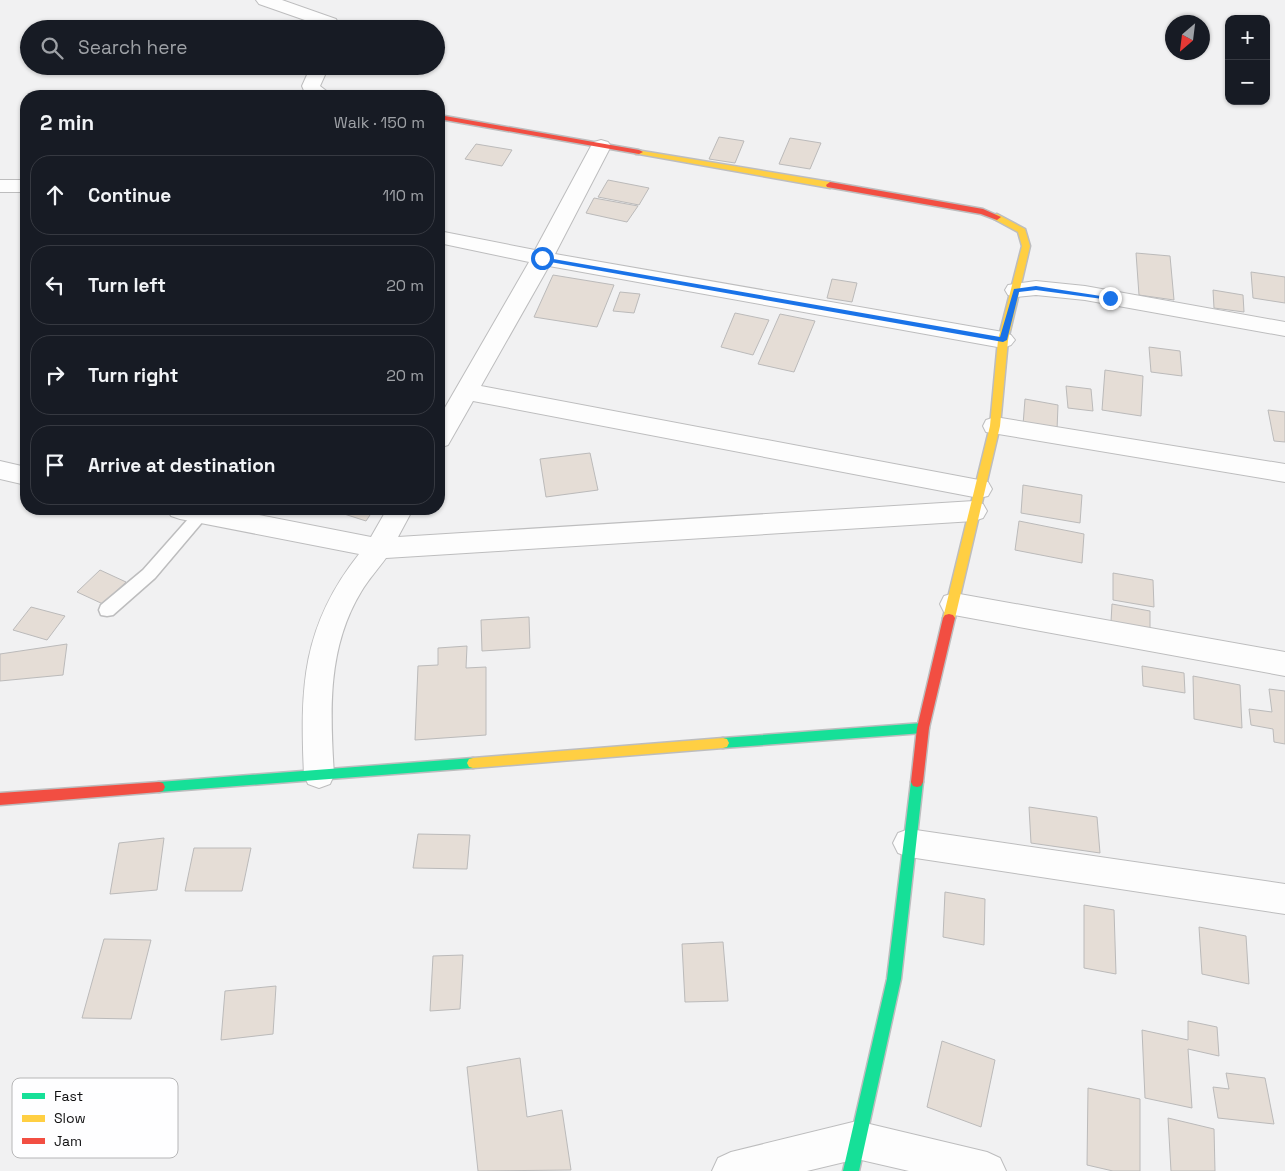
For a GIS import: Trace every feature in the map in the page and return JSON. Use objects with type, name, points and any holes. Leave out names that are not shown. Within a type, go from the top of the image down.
[{"type":"street","points":[[265,0],[322,20]]},
{"type":"street","points":[[313,90],[311,86],[316,75]]},
{"type":"street","points":[[445,118],[983,212],[1006,220],[1022,231],[1026,246],[1003,340],[994,426],[954,604],[923,728],[894,979],[854,1155]]},
{"type":"street","points":[[445,428],[542,258],[601,146]]},
{"type":"street","points":[[0,186],[20,186]]},
{"type":"street","points":[[445,238],[542,258],[1003,340]]},
{"type":"street","points":[[1016,290],[1036,288],[1085,293],[1285,329]]},
{"type":"street","points":[[465,391],[977,500]]},
{"type":"street","points":[[994,426],[1285,473]]},
{"type":"street","points":[[0,470],[20,475]]},
{"type":"street","points":[[211,515],[378,548],[977,500]]},
{"type":"street","points":[[319,775],[315,704],[316,677],[329,627],[348,588],[378,548],[397,515]]},
{"type":"street","points":[[954,604],[1285,664]]},
{"type":"street","points":[[0,799],[923,728]]},
{"type":"street","points":[[909,843],[1285,899]]},
{"type":"street","points":[[731,1171],[854,1155],[986,1171]]},
{"type":"lane","points":[[107,610],[134,590],[149,574],[188,515]]},
{"type":"building","points":[[719,137],[744,141],[735,163],[709,159]]},
{"type":"building","points":[[790,138],[821,143],[810,169],[779,164]]},
{"type":"building","points":[[476,144],[512,150],[502,166],[465,159]]},
{"type":"building","points":[[608,180],[649,188],[639,205],[598,197]]},
{"type":"building","points":[[594,198],[638,206],[627,222],[586,213]]},
{"type":"building","points":[[1136,253],[1170,256],[1174,300],[1139,295]]},
{"type":"building","points":[[1251,272],[1285,277],[1285,303],[1253,298]]},
{"type":"building","points":[[553,275],[614,285],[597,327],[534,317]]},
{"type":"building","points":[[832,279],[857,283],[852,302],[827,298]]},
{"type":"building","points":[[1213,290],[1243,295],[1244,312],[1214,308]]},
{"type":"building","points":[[620,292],[640,294],[634,313],[613,311]]},
{"type":"building","points":[[735,313],[769,320],[753,355],[721,347]]},
{"type":"building","points":[[780,314],[815,321],[794,372],[758,364]]},
{"type":"building","points":[[1149,347],[1180,351],[1182,376],[1151,372]]},
{"type":"building","points":[[1105,370],[1143,376],[1141,416],[1102,410]]},
{"type":"building","points":[[1066,386],[1091,389],[1093,411],[1068,408]]},
{"type":"building","points":[[1025,399],[1058,405],[1057,430],[1023,425]]},
{"type":"building","points":[[1268,410],[1285,412],[1285,442],[1274,441]]},
{"type":"building","points":[[590,453],[598,490],[546,497],[540,459]]},
{"type":"building","points":[[1023,485],[1082,495],[1080,523],[1021,513]]},
{"type":"building","points":[[347,515],[370,515],[366,521]]},
{"type":"building","points":[[1019,521],[1084,534],[1082,563],[1015,550]]},
{"type":"building","points":[[100,570],[126,582],[103,604],[77,592]]},
{"type":"building","points":[[1113,573],[1153,580],[1154,607],[1113,600]]},
{"type":"building","points":[[1112,604],[1150,611],[1150,630],[1111,622]]},
{"type":"building","points":[[31,607],[65,616],[47,640],[13,630]]},
{"type":"building","points":[[529,617],[530,648],[482,651],[481,620]]},
{"type":"building","points":[[67,644],[63,675],[0,681],[0,654]]},
{"type":"building","points":[[467,646],[466,668],[486,667],[486,735],[415,740],[418,666],[438,665],[438,648]]},
{"type":"building","points":[[1142,666],[1184,673],[1185,693],[1143,686]]},
{"type":"building","points":[[1193,676],[1240,685],[1242,728],[1194,719]]},
{"type":"building","points":[[1269,689],[1285,691],[1285,744],[1274,742],[1273,729],[1251,725],[1249,709],[1272,712]]},
{"type":"building","points":[[1029,807],[1097,817],[1100,853],[1031,843]]},
{"type":"building","points":[[418,834],[470,835],[467,869],[413,868]]},
{"type":"building","points":[[164,838],[157,890],[110,894],[119,843]]},
{"type":"building","points":[[194,848],[251,848],[242,891],[185,891]]},
{"type":"building","points":[[945,892],[985,899],[984,945],[943,937]]},
{"type":"building","points":[[1084,905],[1114,910],[1116,974],[1084,968]]},
{"type":"building","points":[[1199,927],[1246,936],[1249,984],[1202,974]]},
{"type":"building","points":[[104,939],[151,940],[131,1019],[82,1018]]},
{"type":"building","points":[[723,942],[728,1001],[685,1002],[682,944]]},
{"type":"building","points":[[463,955],[460,1009],[430,1011],[433,956]]},
{"type":"building","points":[[276,986],[273,1034],[221,1040],[225,991]]},
{"type":"building","points":[[1188,1021],[1217,1027],[1219,1056],[1188,1049],[1192,1108],[1145,1098],[1142,1030],[1188,1040]]},
{"type":"building","points":[[942,1041],[995,1060],[981,1127],[927,1107]]},
{"type":"building","points":[[520,1058],[527,1117],[562,1110],[571,1170],[478,1171],[467,1067]]},
{"type":"building","points":[[1226,1073],[1265,1078],[1274,1124],[1218,1118],[1213,1087],[1229,1089]]},
{"type":"building","points":[[1088,1088],[1140,1099],[1140,1171],[1113,1171],[1087,1165]]},
{"type":"building","points":[[1168,1118],[1214,1129],[1215,1171],[1171,1171]]},
{"type":"traffic: fast","points":[[723,743],[923,728]]},
{"type":"traffic: fast","points":[[159,787],[473,763]]},
{"type":"traffic: fast","points":[[851,1171],[894,979],[917,782]]},
{"type":"traffic: slow","points":[[639,152],[830,185]]},
{"type":"traffic: slow","points":[[949,618],[995,426],[1003,340],[1026,246],[1022,231],[997,217]]},
{"type":"traffic: slow","points":[[473,763],[723,743]]},
{"type":"traffic: jam","points":[[445,118],[639,152]]},
{"type":"traffic: jam","points":[[830,185],[983,212],[997,217]]},
{"type":"traffic: jam","points":[[917,782],[923,728],[949,618]]},
{"type":"traffic: jam","points":[[0,799],[159,787]]},
{"type":"route","points":[[542,258],[1003,340],[1016,290],[1036,288],[1085,293],[1110,298]]}]
